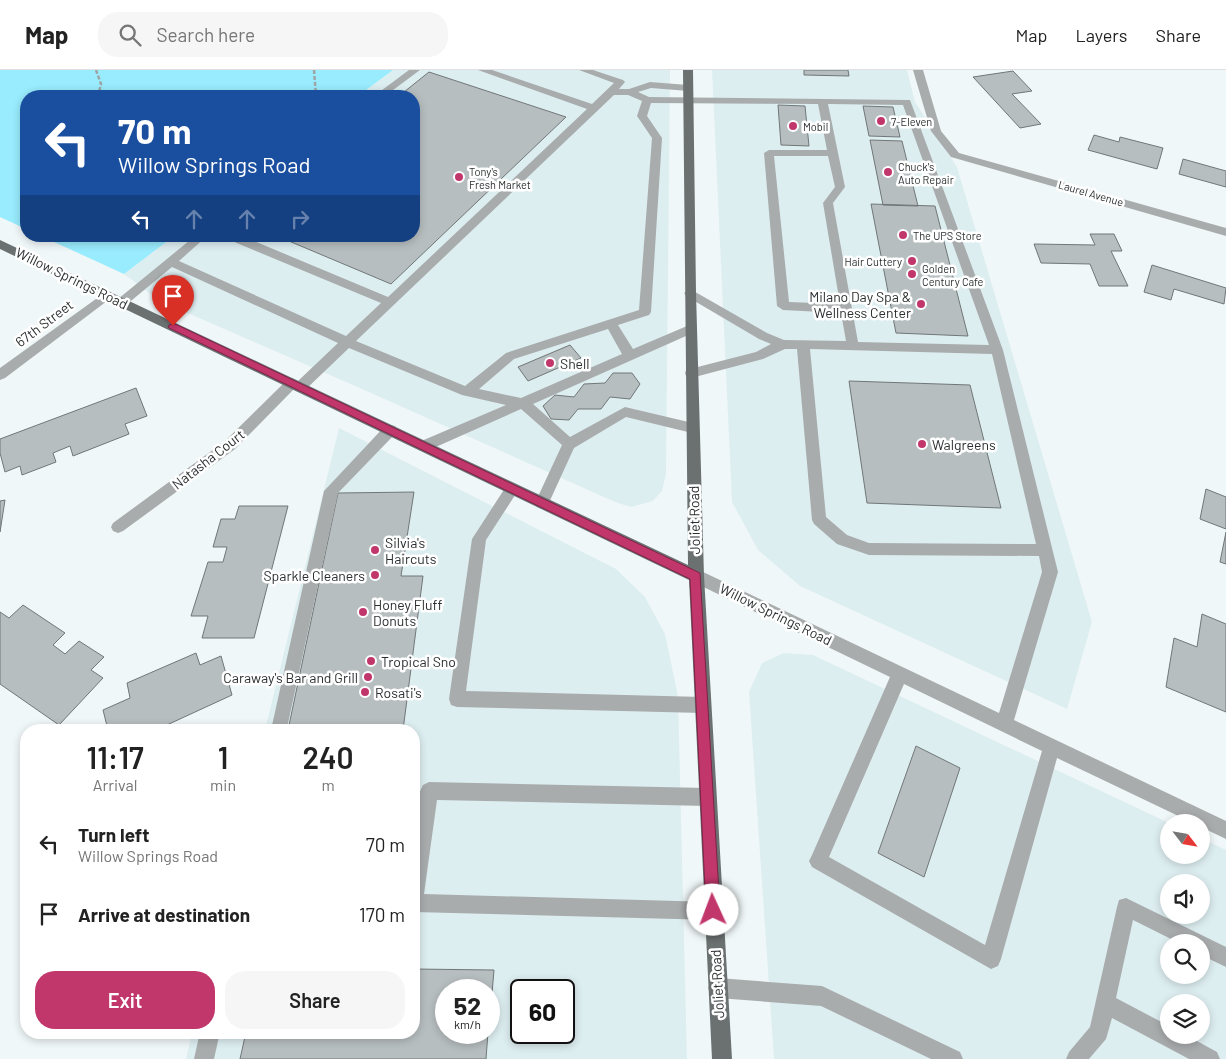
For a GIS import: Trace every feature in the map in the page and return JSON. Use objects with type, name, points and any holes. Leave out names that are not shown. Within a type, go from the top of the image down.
[{"type":"main road","name":"Joliet Road","points":[[688,70],[691,373],[696,576],[722,1059]]},
{"type":"main road","name":"Willow Springs Road","points":[[0,244],[696,576]]},
{"type":"street","points":[[387,90],[415,70]]},
{"type":"street","points":[[483,70],[593,108]]},
{"type":"street","points":[[584,70],[620,82],[610,92]]},
{"type":"street","name":"Laurel Avenue","points":[[918,70],[936,131],[955,155],[1226,232]]},
{"type":"street","points":[[610,92],[630,92],[650,85],[688,94],[822,101],[907,102],[997,350],[1050,572],[1004,724]]},
{"type":"street","name":"Natasha Court","points":[[118,527],[230,444],[347,342],[610,92]]},
{"type":"street","points":[[630,92],[647,100],[688,94]]},
{"type":"street","points":[[467,392],[510,356],[645,312],[657,138],[642,116],[647,100]]},
{"type":"street","points":[[822,101],[840,187],[828,203],[853,346]]},
{"type":"street","points":[[833,153],[769,153],[783,306],[846,309]]},
{"type":"street","points":[[122,302],[195,242]]},
{"type":"street","points":[[245,242],[389,302]]},
{"type":"street","points":[[170,262],[347,342],[467,392],[523,403],[569,444]]},
{"type":"street","points":[[690,293],[763,336],[783,344],[997,350]]},
{"type":"street","name":"67th Street","points":[[0,376],[107,295]]},
{"type":"street","points":[[610,323],[630,356]]},
{"type":"street","points":[[424,446],[691,329]]},
{"type":"street","points":[[691,373],[759,356],[783,344]]},
{"type":"street","points":[[803,345],[819,520],[842,540],[869,549],[1044,550]]},
{"type":"street","points":[[542,503],[569,444],[625,412],[692,428]]},
{"type":"street","points":[[280,724],[331,491],[390,430]]},
{"type":"street","points":[[512,489],[479,539],[457,699],[703,705]]},
{"type":"street","name":"Willow Springs Road","points":[[696,576],[1226,830]]},
{"type":"street","points":[[900,674],[818,861],[991,960],[1052,747]]},
{"type":"street","points":[[420,851],[428,791],[708,797]]},
{"type":"street","points":[[420,903],[713,910]]},
{"type":"street","points":[[1076,1059],[1099,1032],[1126,907],[1181,934]]},
{"type":"street","points":[[1210,949],[1226,957]]},
{"type":"street","points":[[718,988],[822,996],[954,1059]]},
{"type":"street","points":[[1105,1003],[1210,1059]]},
{"type":"street","points":[[204,1059],[208,1039]]},
{"type":"path","points":[[96,70],[101,84],[100,90]]},
{"type":"path","points":[[314,70],[316,90]]},
{"type":"shaded area","points":[[0,70],[393,70],[366,90],[20,90],[20,226],[0,217]]},
{"type":"shaded area","points":[[393,70],[670,70],[666,474],[662,491],[653,501],[631,507],[615,502],[160,301],[124,274],[166,242],[420,242],[420,90],[366,90]]},
{"type":"shaded area","points":[[712,70],[907,70],[915,102],[957,167],[1092,622],[1067,709],[800,586],[758,550],[732,502]]},
{"type":"shaded area","points":[[54,242],[166,242],[124,274]]},
{"type":"shaded area","points":[[339,428],[616,569],[645,597],[665,634],[678,696],[687,1059],[186,1059],[191,1039],[420,1039],[420,724],[266,724]]},
{"type":"shaded area","points":[[784,653],[813,655],[1160,819],[1160,864],[1210,864],[1210,842],[1226,850],[1226,1059],[774,1059],[749,692],[762,663]]},
{"type":"building","points":[[804,70],[848,70],[849,76],[804,75]]},
{"type":"building","points":[[1013,71],[1032,91],[1012,94],[1041,124],[1020,128],[973,77]]},
{"type":"building","name":"Tony's Fresh Market","points":[[429,72],[566,117],[391,284],[291,242],[420,242],[420,90],[406,90]]},
{"type":"building","name":"Mobil","points":[[778,105],[805,106],[809,146],[781,145]]},
{"type":"building","name":"7-Eleven","points":[[863,106],[893,107],[900,137],[869,136]]},
{"type":"building","points":[[1094,135],[1119,142],[1120,137],[1163,148],[1157,169],[1088,150]]},
{"type":"building","points":[[870,140],[902,141],[918,206],[883,205]]},
{"type":"building","points":[[1183,159],[1226,171],[1226,187],[1179,174]]},
{"type":"building","points":[[871,204],[935,206],[968,336],[896,333]]},
{"type":"building","points":[[1090,234],[1114,234],[1122,251],[1111,251],[1128,286],[1099,286],[1090,264],[1041,263],[1034,244],[1095,245]]},
{"type":"building","points":[[1152,265],[1226,288],[1224,304],[1174,289],[1171,300],[1144,292]]},
{"type":"building","name":"Shell","points":[[570,345],[581,358],[528,381],[518,367]]},
{"type":"building","name":"Shell","points":[[613,373],[632,373],[640,384],[630,399],[610,397],[601,409],[578,409],[569,420],[551,419],[543,406],[555,395],[574,397],[584,384],[605,383]]},
{"type":"building","name":"Walgreens","points":[[849,381],[970,385],[1001,508],[867,503]]},
{"type":"building","points":[[136,388],[147,416],[125,424],[129,434],[73,456],[70,446],[53,453],[56,462],[22,475],[20,466],[5,472],[0,453],[0,439]]},
{"type":"building","points":[[1206,489],[1226,497],[1226,529],[1200,519]]},
{"type":"building","points":[[414,492],[401,576],[423,576],[404,724],[289,724],[338,493]]},
{"type":"building","points":[[5,500],[0,532],[0,501]]},
{"type":"building","points":[[239,506],[288,506],[254,638],[202,638],[208,616],[191,616],[208,562],[223,562],[227,547],[213,547],[221,519],[235,519]]},
{"type":"building","points":[[1226,532],[1226,564],[1220,562]]},
{"type":"building","points":[[23,605],[65,633],[53,645],[65,654],[79,641],[104,657],[91,670],[103,678],[60,724],[0,684],[0,612],[9,618]]},
{"type":"building","points":[[1202,614],[1226,624],[1226,712],[1166,687],[1174,638],[1197,647]]},
{"type":"building","points":[[196,653],[200,665],[221,656],[232,695],[169,724],[106,724],[103,710],[130,698],[127,683]]},
{"type":"building","points":[[916,746],[960,768],[924,877],[878,853]]},
{"type":"building","points":[[420,969],[494,970],[493,979],[435,979],[435,1044],[487,1044],[486,1059],[240,1059],[244,1039],[420,1039]]},
{"type":"place","name":"7-Eleven","points":[[881,121]]},
{"type":"place","name":"Mobil","points":[[793,126]]},
{"type":"place","name":"Chuck's Auto Repair","points":[[888,172]]},
{"type":"place","name":"Tony's Fresh Market","points":[[459,177]]},
{"type":"place","name":"The UPS Store","points":[[903,235]]},
{"type":"place","name":"Hair Cuttery","points":[[912,261]]},
{"type":"place","name":"Golden Century Cafe","points":[[912,274]]},
{"type":"place","name":"Milano Day Spa & Wellness Center","points":[[921,304]]},
{"type":"place","name":"Shell","points":[[550,363]]},
{"type":"place","name":"Walgreens","points":[[922,444]]},
{"type":"place","name":"Silvia's Haircuts","points":[[375,550]]},
{"type":"place","name":"Sparkle Cleaners","points":[[375,575]]},
{"type":"place","name":"Honey Fluff Donuts","points":[[363,612]]},
{"type":"place","name":"Tropical Sno","points":[[371,661]]},
{"type":"place","name":"Caraway's Bar and Grill","points":[[368,677]]},
{"type":"place","name":"Rosati's","points":[[365,692]]},
{"type":"route","points":[[173,326],[696,576],[713,910]]}]
